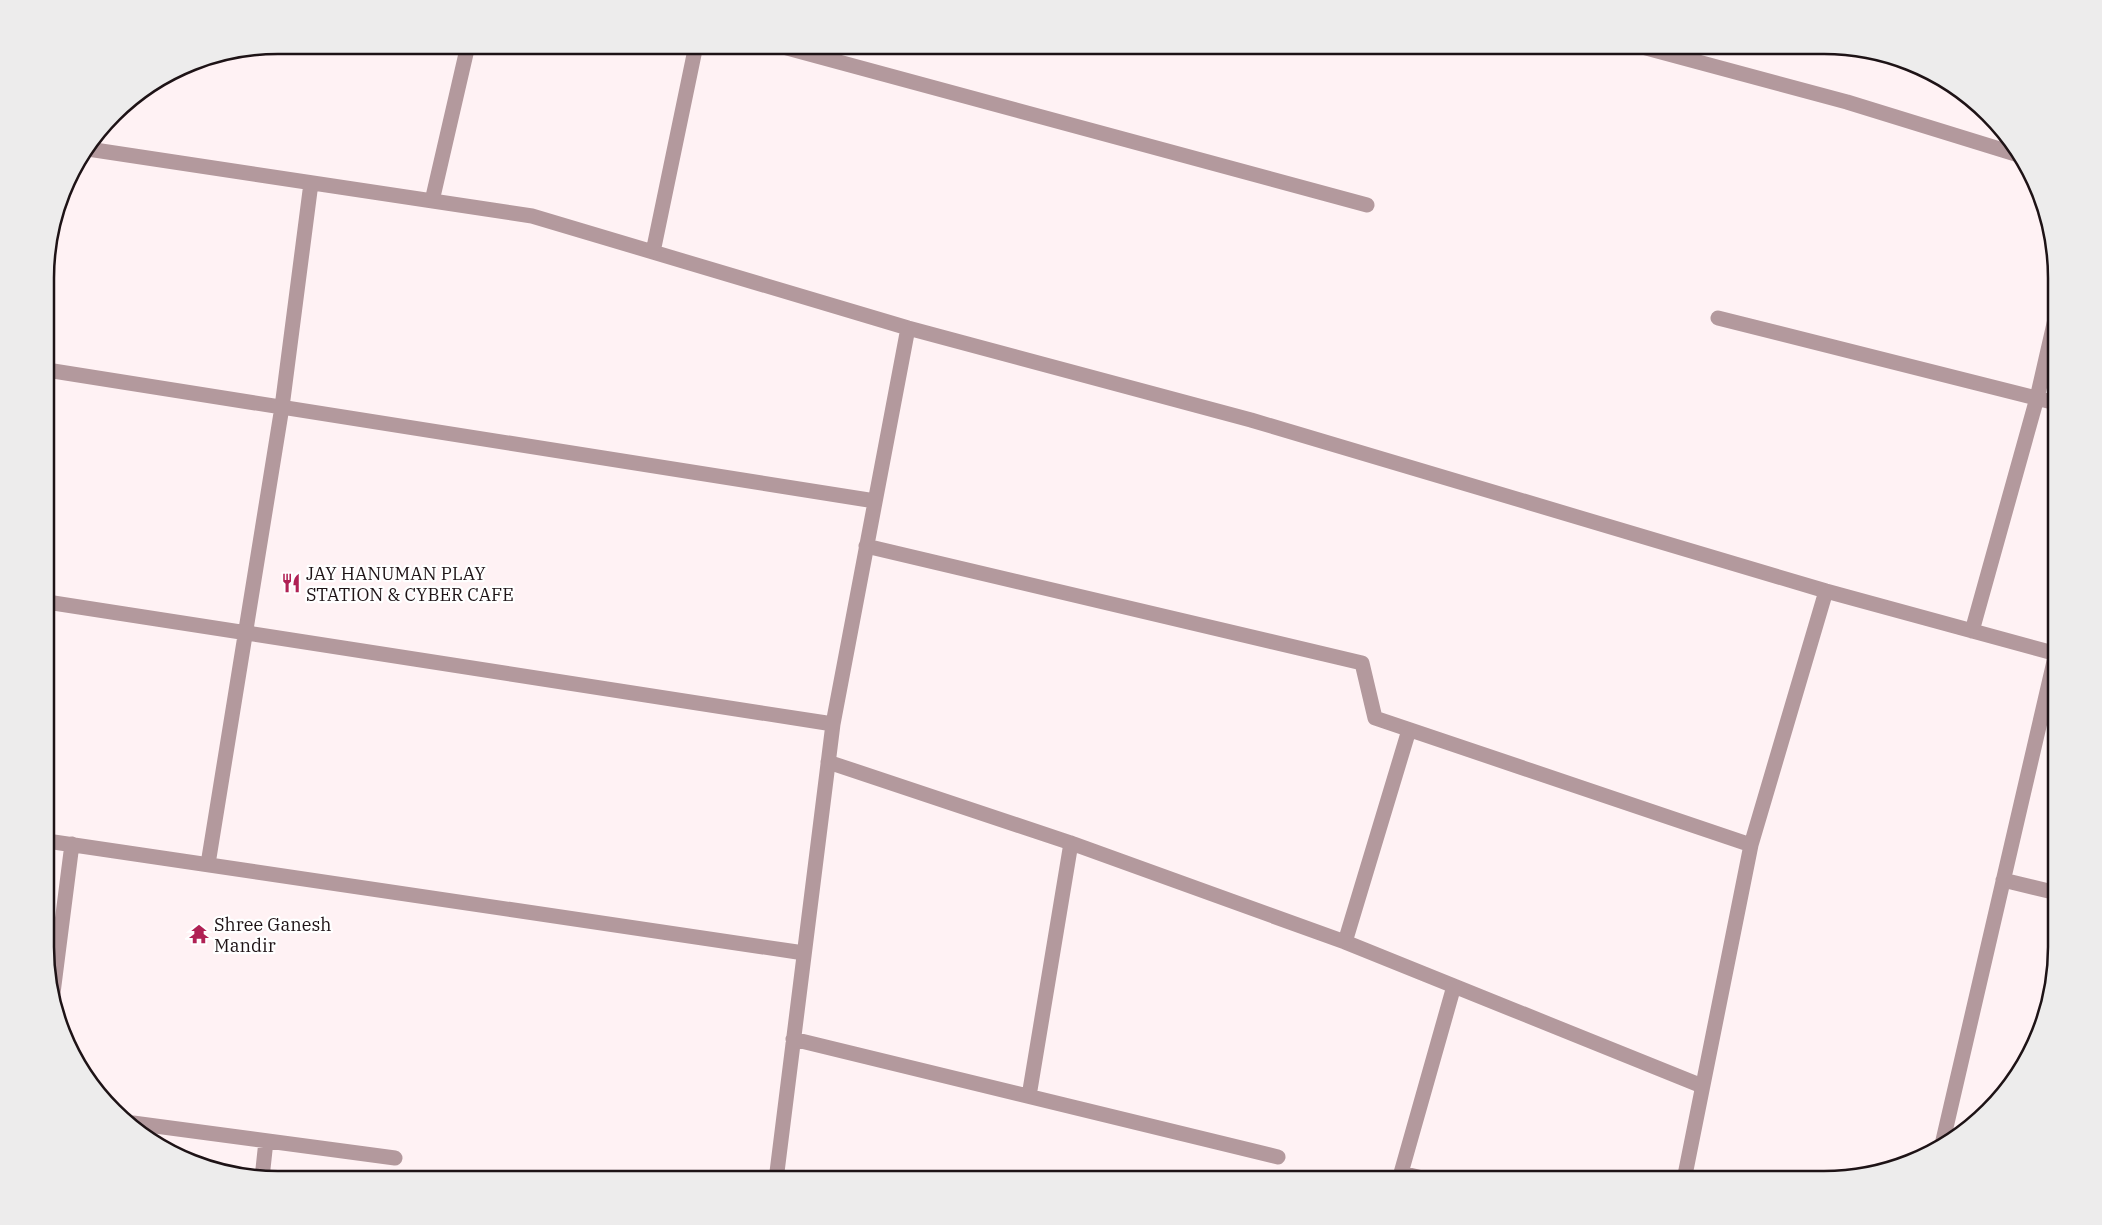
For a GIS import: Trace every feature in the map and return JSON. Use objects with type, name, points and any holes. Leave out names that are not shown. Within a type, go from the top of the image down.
[{"type":"street","points":[[432,201],[466,54]]},
{"type":"street","points":[[653,252],[694,54]]},
{"type":"street","points":[[809,54],[1367,205]]},
{"type":"street","points":[[1685,54],[2011,152]]},
{"type":"street","points":[[93,150],[532,216],[908,328],[1251,420],[1826,591],[2048,652]]},
{"type":"street","points":[[208,864],[247,633],[282,407],[311,183]]},
{"type":"street","points":[[1718,318],[2048,401]]},
{"type":"street","points":[[777,1171],[833,724],[908,328]]},
{"type":"street","points":[[1972,631],[2037,398],[2048,350]]},
{"type":"street","points":[[54,371],[875,501]]},
{"type":"street","points":[[866,546],[1362,663],[1375,718],[1751,845]]},
{"type":"street","points":[[1686,1171],[1751,845],[1826,591]]},
{"type":"street","points":[[54,603],[833,724]]},
{"type":"street","points":[[1944,1137],[2048,688]]},
{"type":"street","points":[[1345,942],[1410,730]]},
{"type":"street","points":[[828,762],[1070,843],[1345,942],[1702,1086]]},
{"type":"street","points":[[54,841],[804,953]]},
{"type":"street","points":[[1029,1096],[1070,843]]},
{"type":"street","points":[[56,973],[72,844]]},
{"type":"street","points":[[2003,880],[2048,891]]},
{"type":"street","points":[[1401,1171],[1454,986]]},
{"type":"street","points":[[793,1039],[1278,1157]]},
{"type":"street","points":[[140,1124],[394,1158]]},
{"type":"street","points":[[263,1171],[266,1141]]},
{"type":"place","name":"JAY HANUMAN PLAY STATION & CYBER CAFE","points":[[291,583]]},
{"type":"place","name":"Shree Ganesh Mandir","points":[[199,934]]}]
